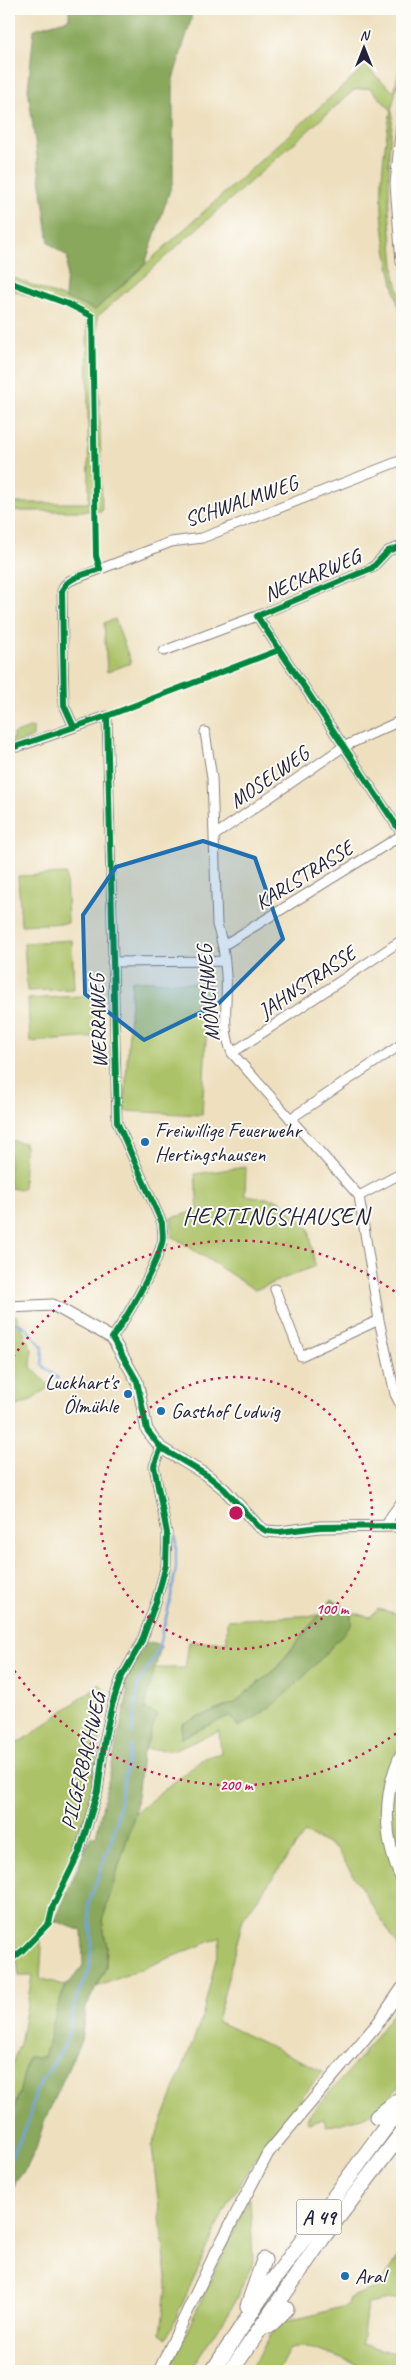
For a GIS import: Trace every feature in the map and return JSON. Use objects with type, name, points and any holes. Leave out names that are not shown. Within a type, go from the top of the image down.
[{"type":"highway","points":[[377,2118],[402,2098]]},
{"type":"highway","name":"A 49","points":[[213,2371],[239,2330],[313,2224],[402,2105]]},
{"type":"highway","name":"A 49","points":[[231,2371],[320,2241],[402,2133]]},
{"type":"highway","points":[[239,2330],[264,2260]]},
{"type":"highway","points":[[244,2352],[286,2309]]},
{"type":"street","points":[[402,125],[396,184],[402,262]]},
{"type":"street","name":"SCHWALMWEG","points":[[74,727],[64,705],[64,586],[69,581],[171,542],[202,538],[402,460]]},
{"type":"street","name":"NECKARWEG","points":[[164,651],[257,616],[372,568],[388,551],[402,546]]},
{"type":"street","points":[[257,616],[402,834]]},
{"type":"street","name":"WERRAWEG","points":[[17,747],[107,716],[117,1122],[162,1223],[163,1242],[122,1324],[112,1338]]},
{"type":"street","name":"MOSELWEG","points":[[215,835],[343,747],[402,720]]},
{"type":"street","name":"MÖNCHWEG","points":[[205,732],[212,778],[217,925],[224,945],[226,974],[226,1038],[232,1053],[359,1196]]},
{"type":"street","name":"KARLSTRASSE","points":[[224,945],[402,834]]},
{"type":"street","name":"JAHNSTRASSE","points":[[232,1053],[402,940]]},
{"type":"street","points":[[112,962],[224,961]]},
{"type":"street","points":[[290,1119],[402,1046]]},
{"type":"street","points":[[402,1173],[359,1196],[379,1320],[394,1394],[402,1408]]},
{"type":"street","points":[[275,1288],[301,1356],[379,1320]]},
{"type":"street","points":[[9,1307],[53,1305],[112,1338],[137,1381],[147,1430],[160,1448],[208,1476],[224,1489],[258,1526],[266,1531],[279,1532],[320,1527],[402,1526]]},
{"type":"street","name":"PILGERBACHWEG","points":[[79,1853],[98,1791],[105,1736],[112,1705],[121,1678],[141,1643],[157,1599],[166,1565],[167,1533],[154,1466],[160,1448]]},
{"type":"street","points":[[386,1526],[402,1501]]},
{"type":"street","points":[[402,1752],[390,1785],[387,1813],[392,1855],[402,1880]]},
{"type":"street","points":[[159,2371],[213,2258],[268,2154],[378,2023],[402,1988]]},
{"type":"highlighted area","points":[[203,841],[255,858],[283,939],[218,1004],[144,1040],[85,994],[83,915],[116,867]]},
{"type":"green space","points":[[69,9],[191,9],[191,20],[173,79],[173,181],[145,264],[95,310],[65,298],[68,257],[49,243],[28,90],[34,29],[69,19]]},
{"type":"green space","points":[[402,56],[402,69],[391,110],[370,88],[354,90],[97,317],[102,511],[9,511],[9,503],[89,503],[87,320],[62,308],[9,289],[9,276],[95,310],[365,66],[394,92]]},
{"type":"green space","points":[[391,110],[393,116],[389,151],[389,210],[395,277],[402,303],[402,319],[389,265],[382,210],[384,159]]},
{"type":"green space","points":[[115,619],[131,663],[107,672],[104,623]]},
{"type":"green space","points":[[33,727],[33,737],[9,746],[9,741],[13,739],[13,734]]},
{"type":"green space","points":[[66,874],[68,923],[21,925],[18,876]]},
{"type":"green space","points":[[72,940],[74,989],[27,991],[24,943]]},
{"type":"green space","points":[[132,980],[209,984],[202,1115],[124,1111]]},
{"type":"green space","points":[[97,995],[98,1037],[30,1042],[28,999]]},
{"type":"green space","points":[[9,1140],[25,1143],[23,1189],[9,1188]]},
{"type":"green space","points":[[246,1167],[245,1195],[279,1200],[309,1229],[315,1266],[255,1290],[172,1236],[172,1218],[198,1210],[195,1174]]},
{"type":"green space","points":[[9,1315],[16,1315],[32,1350],[31,1367],[50,1386],[33,1399],[9,1410],[9,1398],[13,1388],[9,1384]]},
{"type":"green space","points":[[332,1599],[351,1612],[351,1625],[284,1696],[253,1719],[238,1727],[231,1715],[181,1738],[182,1724],[234,1703],[276,1669]]},
{"type":"green space","points":[[378,1609],[402,1615],[402,1952],[336,1848],[305,1833],[243,1919],[217,2021],[323,2071],[262,2148],[227,2204],[167,2338],[161,2334],[167,2278],[152,2147],[202,2018],[221,1937],[97,1987],[106,1967],[107,1947],[102,1921],[135,1813],[204,1758],[221,1753],[219,1731],[175,1750],[145,1749],[157,1715],[145,1709],[148,1684],[155,1668],[185,1668],[189,1642],[227,1642],[227,1620],[319,1615],[276,1668],[234,1703],[182,1724],[181,1738],[231,1715],[238,1726],[269,1708],[299,1682],[351,1625],[351,1612],[370,1617]]},
{"type":"green space","points":[[146,1642],[161,1646],[145,1709],[157,1715],[142,1756],[135,1813],[102,1921],[107,1947],[106,1967],[86,2007],[81,2040],[44,2122],[36,2149],[27,2167],[15,2183],[9,2200],[9,2123],[19,2094],[28,2057],[44,2057],[59,2002],[66,1986],[83,1966],[82,1931],[55,1921],[91,1836],[96,1836],[128,1692],[123,1685]]},
{"type":"green space","points":[[100,1684],[106,1693],[94,1785],[77,1852],[48,1920],[55,1921],[38,1938],[42,1948],[40,1978],[66,1986],[59,2003],[44,2057],[19,2094],[9,2123],[9,2071],[20,2044],[32,1976],[19,1976],[17,1961],[9,1967],[9,1954],[16,1948],[9,1933],[9,1747],[25,1739]]},
{"type":"green space","points":[[402,2002],[402,2083],[384,2102],[369,2114],[326,2127],[324,2119],[308,2122],[307,2118],[354,2065]]},
{"type":"green space","points":[[250,2197],[253,2263],[232,2307],[189,2371],[168,2371]]},
{"type":"green space","points":[[402,2251],[402,2301],[396,2299],[367,2304],[362,2344],[401,2355],[398,2365],[402,2367],[402,2371],[377,2371],[304,2346],[290,2348],[278,2371],[249,2371],[272,2333],[287,2320],[306,2317],[348,2305],[349,2298],[380,2286]]},
{"type":"waterway","points":[[9,1322],[23,1325],[43,1347],[42,1365],[58,1378]]},
{"type":"waterway","points":[[132,1734],[138,1684],[157,1653],[170,1602],[176,1568],[176,1537]]},
{"type":"waterway","points":[[9,2163],[27,2125],[36,2091],[66,2043],[75,2001],[89,1970],[92,1942],[88,1905],[114,1832],[131,1745]]},
{"type":"cycle path","points":[[9,282],[68,304],[92,316],[96,556],[100,569],[72,579],[64,586],[62,591],[64,705],[74,727]]},
{"type":"cycle path","points":[[402,546],[388,551],[372,568],[257,616],[402,834]]},
{"type":"cycle path","points":[[9,749],[107,716],[279,650]]},
{"type":"cycle path","points":[[107,716],[117,1122],[162,1223],[163,1236],[162,1243],[147,1278],[133,1305],[112,1338],[137,1381],[147,1430],[161,1448],[208,1476],[224,1489],[258,1526],[266,1531],[279,1532],[320,1527],[402,1526]]},
{"type":"cycle path","points":[[9,1961],[22,1951],[49,1923],[53,1906],[79,1853],[98,1791],[105,1737],[112,1705],[121,1678],[141,1643],[157,1599],[166,1565],[167,1533],[154,1466],[161,1448]]},
{"type":"place","name":"Freiwillige Feuerwehr Hertingshausen","points":[[145,1142]]},
{"type":"place","name":"Luckhart's Ölmühle","points":[[128,1394]]},
{"type":"place","name":"Gasthof Ludwig","points":[[161,1411]]},
{"type":"place","name":"Aral","points":[[345,2276]]},
{"type":"district","name":"HERTINGSHAUSEN","points":[[276,1216]]}]
